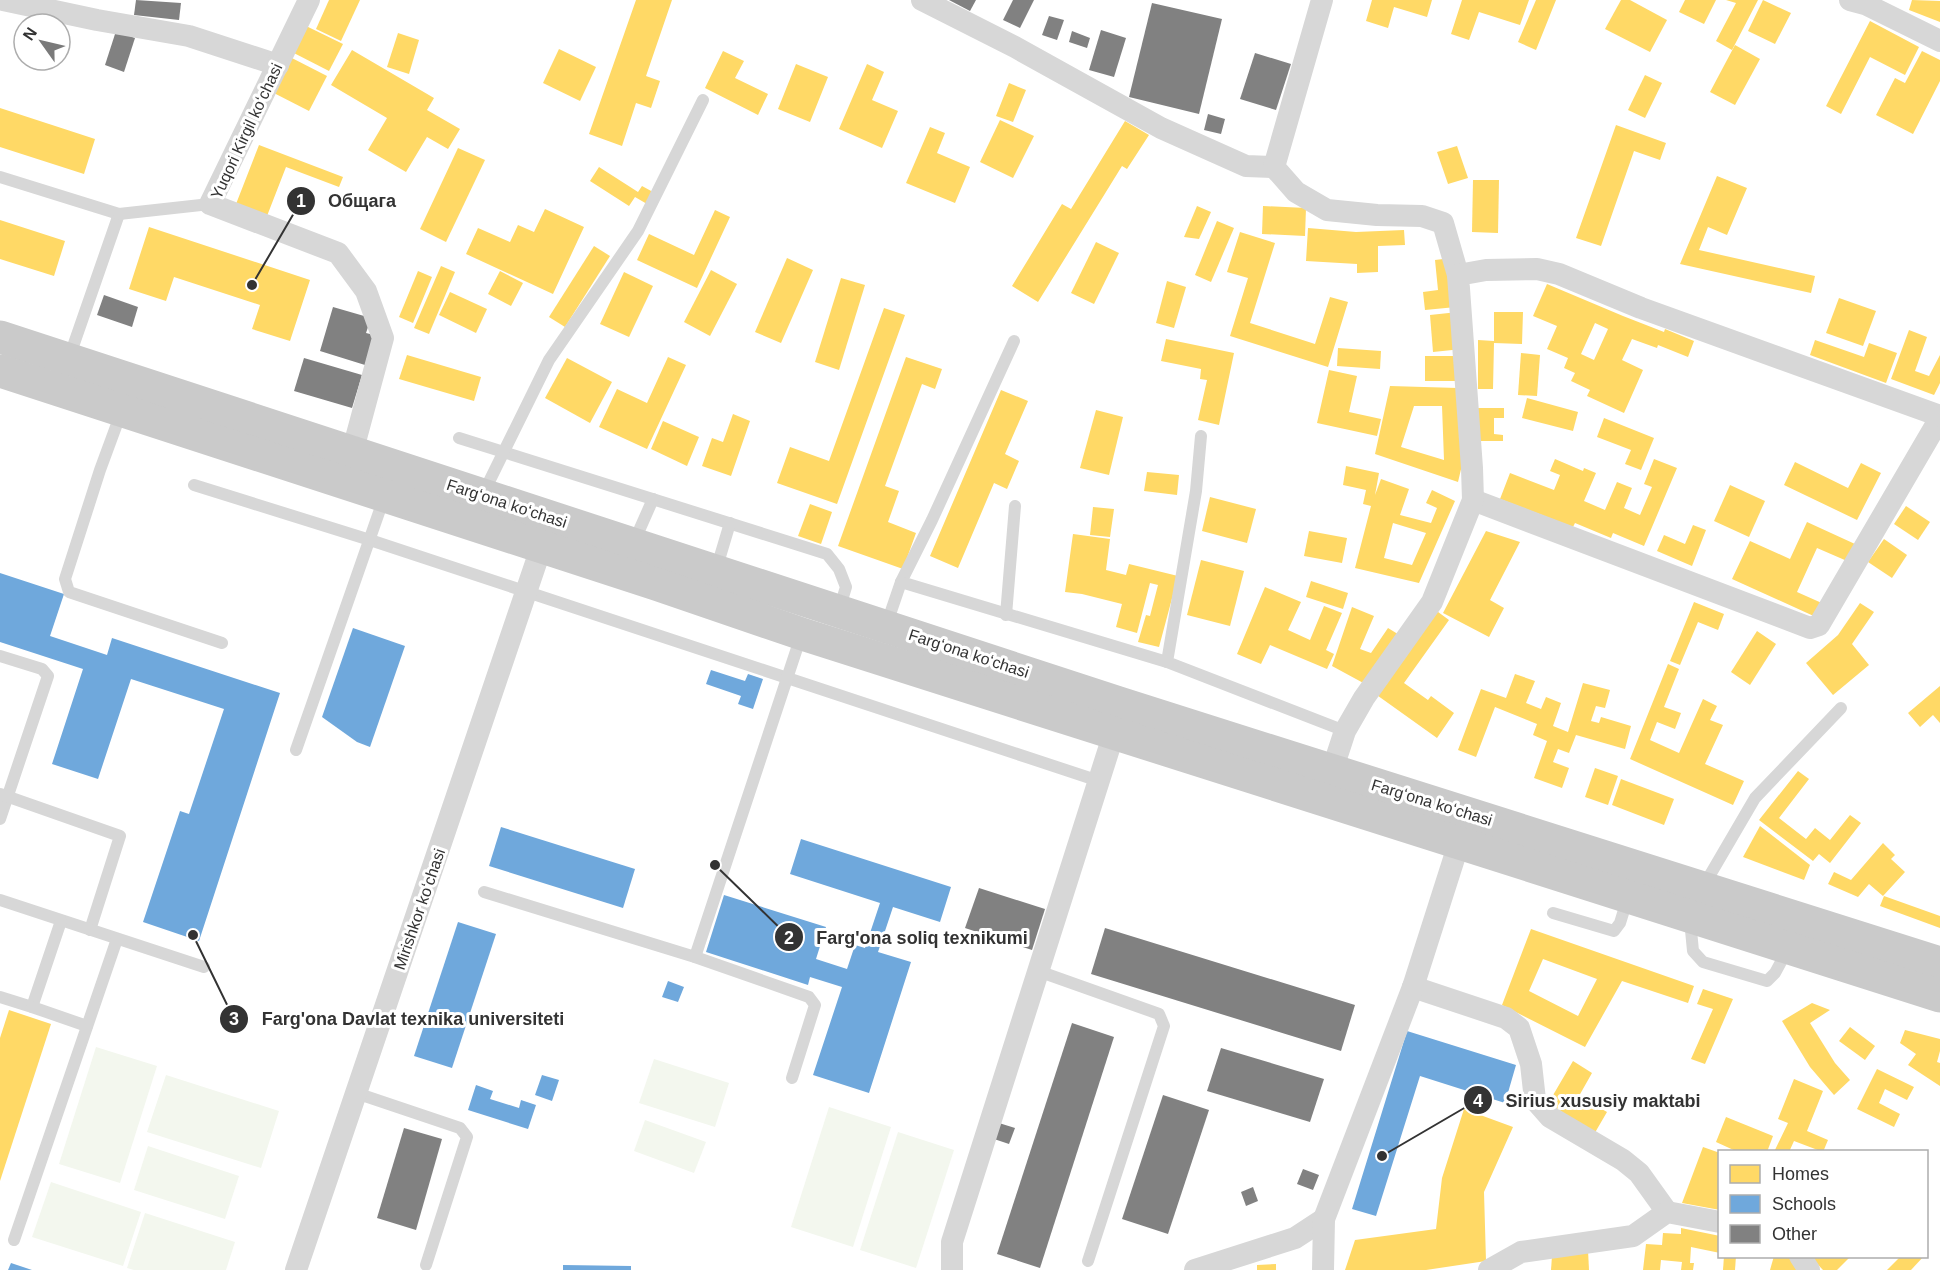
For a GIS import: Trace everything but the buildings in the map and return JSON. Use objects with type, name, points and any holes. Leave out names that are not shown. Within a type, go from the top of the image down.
[{"type":"main road","name":"Fargʻona koʻchasi","points":[[0,338],[634,544],[661,569],[801,634],[1114,733],[1327,785],[1459,843],[1628,897],[1696,902],[1789,948],[1940,996]]},
{"type":"main road","name":"Fargʻona koʻchasi","points":[[0,371],[541,548],[661,569],[715,571],[885,626],[1327,785],[1696,902],[1938,959]]},
{"type":"street","points":[[3,0],[189,36],[278,64]]},
{"type":"street","name":"Yuqori Kirgil koʻchasi","points":[[309,0],[210,204],[338,253],[366,291],[383,338],[352,453]]},
{"type":"street","points":[[922,0],[1015,47],[1161,128],[1246,166],[1274,167],[1296,192],[1327,210],[1377,215],[1422,216],[1443,223],[1458,275],[1472,456],[1473,500],[1432,602],[1364,698],[1345,731],[1327,785]]},
{"type":"street","points":[[1274,167],[1323,0]]},
{"type":"street","points":[[1850,0],[1865,4],[1940,41]]},
{"type":"street","points":[[1458,275],[1486,270],[1537,269],[1559,274],[1641,308],[1940,417],[1819,625],[1810,628],[1473,500]]},
{"type":"street","name":"Mirishkor koʻchasi","points":[[296,1270],[541,548]]},
{"type":"street","points":[[952,1270],[951,1242],[1114,733]]},
{"type":"street","points":[[1323,1270],[1324,1219],[1413,987],[1459,843]]},
{"type":"street","points":[[1413,987],[1506,1018],[1519,1028],[1531,1064],[1535,1100],[1550,1117],[1623,1160],[1639,1173],[1667,1212],[1718,1222]]},
{"type":"street","points":[[1489,1270],[1521,1252],[1634,1236],[1667,1212]]},
{"type":"street","points":[[1195,1270],[1295,1238],[1324,1219]]},
{"type":"lane","points":[[482,495],[549,360],[638,231],[703,100]]},
{"type":"lane","points":[[0,177],[119,214],[210,204]]},
{"type":"lane","points":[[69,360],[119,214]]},
{"type":"lane","points":[[885,626],[901,582],[1014,341]]},
{"type":"lane","points":[[122,410],[65,579],[69,592],[222,643]]},
{"type":"lane","points":[[1167,662],[1196,491],[1201,436]]},
{"type":"lane","points":[[459,438],[827,554],[840,569],[846,587],[839,611]]},
{"type":"lane","points":[[194,485],[370,540],[1099,781]]},
{"type":"lane","points":[[296,750],[385,497]]},
{"type":"lane","points":[[634,544],[652,499]]},
{"type":"lane","points":[[1006,615],[1015,506]]},
{"type":"lane","points":[[715,571],[729,523]]},
{"type":"lane","points":[[901,582],[1167,662],[1345,731]]},
{"type":"lane","points":[[694,957],[801,634]]},
{"type":"lane","points":[[0,656],[42,669],[48,676],[4,796],[0,819]]},
{"type":"lane","points":[[1696,902],[1755,798],[1841,708]]},
{"type":"lane","points":[[4,796],[120,836],[90,930]]},
{"type":"lane","points":[[484,892],[694,957],[809,997],[815,1005],[792,1078]]},
{"type":"lane","points":[[1553,913],[1614,931],[1620,923],[1628,897]]},
{"type":"lane","points":[[0,900],[204,967]]},
{"type":"lane","points":[[32,1007],[61,921]]},
{"type":"lane","points":[[14,1240],[117,939]]},
{"type":"lane","points":[[1038,971],[1159,1014],[1164,1026],[1088,1261]]},
{"type":"lane","points":[[0,998],[87,1026]]},
{"type":"lane","points":[[356,1093],[460,1128],[467,1137],[426,1265]]},
{"type":"shaded area","points":[[96,1047],[157,1066],[120,1183],[59,1164]]},
{"type":"shaded area","points":[[654,1059],[729,1083],[715,1127],[639,1103]]},
{"type":"shaded area","points":[[166,1075],[279,1111],[261,1168],[147,1132]]},
{"type":"shaded area","points":[[829,1107],[891,1127],[853,1247],[791,1227]]},
{"type":"shaded area","points":[[645,1120],[706,1142],[694,1173],[634,1151]]},
{"type":"shaded area","points":[[898,1132],[954,1150],[916,1268],[860,1250]]},
{"type":"shaded area","points":[[148,1146],[239,1176],[225,1219],[134,1190]]},
{"type":"shaded area","points":[[51,1182],[141,1212],[123,1266],[32,1237]]},
{"type":"shaded area","points":[[145,1213],[235,1242],[226,1270],[134,1270],[127,1268]]},
{"type":"place","name":"Общага","points":[[252,285]]},
{"type":"place","name":"Farg'ona soliq texnikumi","points":[[715,865]]},
{"type":"place","name":"Farg'ona Davlat texnika universiteti","points":[[193,935]]},
{"type":"place","name":"Sirius xususiy maktabi","points":[[1382,1156]]}]
